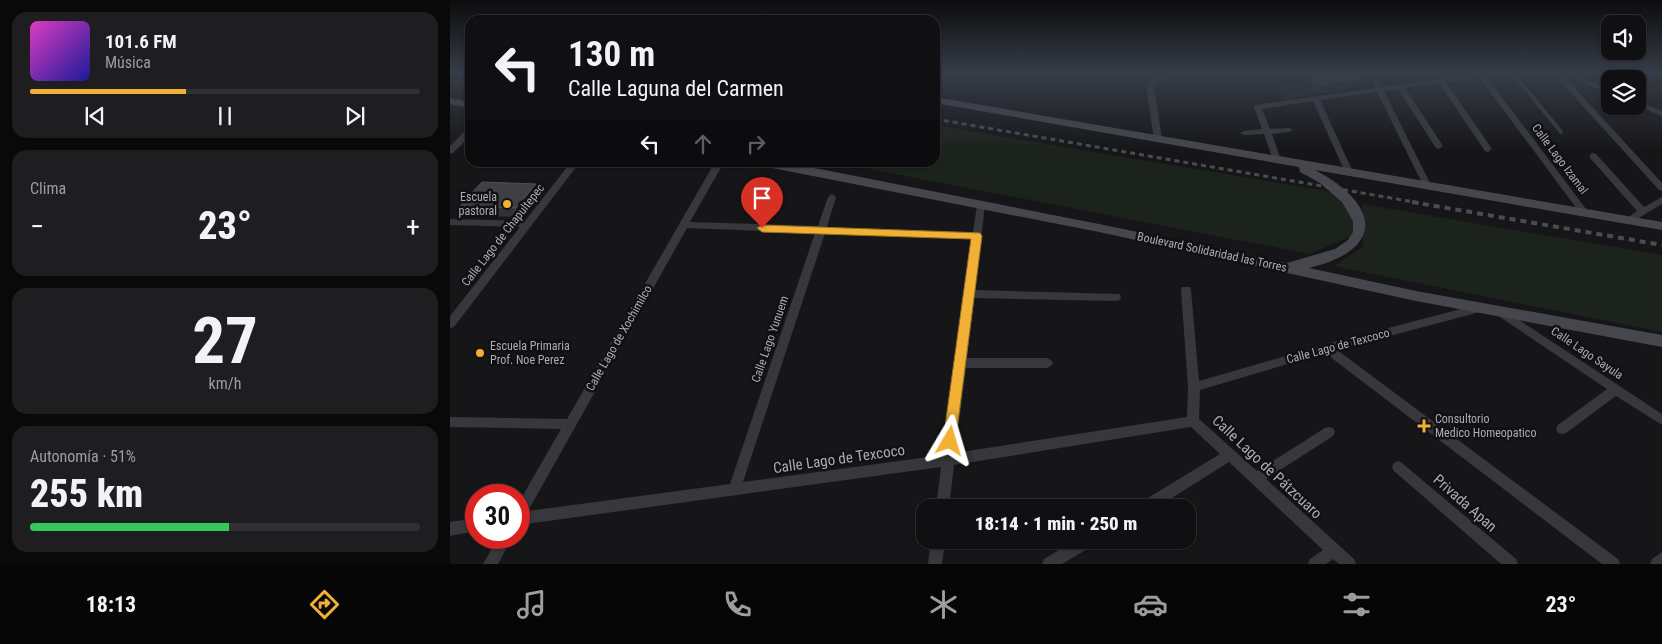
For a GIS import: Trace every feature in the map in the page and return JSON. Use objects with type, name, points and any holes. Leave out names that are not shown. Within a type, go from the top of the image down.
[{"type":"main road","points":[[940,101],[1662,226]]},
{"type":"main road","points":[[1289,268],[1323,260],[1340,252],[1354,242],[1359,228],[1357,214],[1335,188],[1319,176],[1290,163]]},
{"type":"main road","name":"Boulevard Solidaridad las Torres","points":[[787,167],[1289,268],[1416,296],[1490,308],[1662,341]]},
{"type":"street","points":[[1152,98],[1158,140]]},
{"type":"street","points":[[1277,160],[1257,109],[1259,107],[1320,98]]},
{"type":"street","points":[[1384,98],[1427,185]]},
{"type":"street","points":[[1408,98],[1439,146]]},
{"type":"street","points":[[1453,98],[1488,149]]},
{"type":"street","name":"Calle Lago Izamal","points":[[1498,98],[1583,211]]},
{"type":"street","points":[[1580,98],[1662,188]]},
{"type":"street","points":[[1316,99],[1349,172]]},
{"type":"street","points":[[1646,107],[1662,114]]},
{"type":"street","points":[[1244,133],[1288,130]]},
{"type":"street","points":[[450,151],[465,137]]},
{"type":"street","points":[[1594,156],[1643,212]]},
{"type":"street","name":"Calle Lago de Chapultepec","points":[[450,324],[572,167]]},
{"type":"street","name":"Calle Lago de Xochimilco","points":[[530,495],[717,167]]},
{"type":"street","name":"Calle Lago Yunuem","points":[[734,490],[832,197]]},
{"type":"street","points":[[1629,220],[1662,200]]},
{"type":"street","points":[[943,499],[981,205]]},
{"type":"street","points":[[450,222],[526,224]]},
{"type":"street","points":[[684,226],[976,236]]},
{"type":"street","name":"Calle Lago de Pátzcuaro","points":[[1186,290],[1194,387],[1193,421],[1349,564]]},
{"type":"street","points":[[969,294],[1116,297]]},
{"type":"street","name":"Calle Lago de Texcoco","points":[[1194,387],[1327,348],[1490,308]]},
{"type":"street","name":"Calle Lago Sayula","points":[[1490,308],[1662,420]]},
{"type":"street","points":[[1327,348],[1613,564]]},
{"type":"street","points":[[960,363],[1047,363]]},
{"type":"street","points":[[1562,428],[1615,390]]},
{"type":"street","name":"Calle Lago de Texcoco","points":[[530,518],[948,460],[1193,421]]},
{"type":"street","points":[[450,422],[570,424]]},
{"type":"street","points":[[1255,479],[1329,432]]},
{"type":"street","points":[[1158,499],[1230,455]]},
{"type":"street","name":"Privada Apan","points":[[1398,467],[1511,564]]},
{"type":"street","points":[[450,529],[465,527]]},
{"type":"street","points":[[490,564],[499,549]]},
{"type":"street","points":[[934,564],[936,549]]},
{"type":"street","points":[[1049,564],[1074,549]]},
{"type":"street","points":[[1314,564],[1334,550]]},
{"type":"street","points":[[1656,564],[1662,559]]},
{"type":"lane","points":[[1533,98],[1561,132]]},
{"type":"shaded area","points":[[940,126],[1339,193],[1353,214],[1354,235],[1310,254],[859,167],[940,167]]},
{"type":"shaded area","points":[[1362,204],[1662,255],[1662,332],[1334,266],[1363,247]]},
{"type":"building","points":[[482,182],[536,184],[516,208],[460,206]]},
{"type":"railway","points":[[940,120],[1420,203]]},
{"type":"railway","points":[[1412,202],[1662,245]]},
{"type":"place","name":"Escuela pastoral","points":[[507,204]]},
{"type":"place","name":"Escuela Primaria Prof. Noe Perez","points":[[480,353]]},
{"type":"place","name":"Consultorio Medico Homeopatico","points":[[1424,426]]},
{"type":"route","points":[[762,228],[976,236],[950,441]]}]
